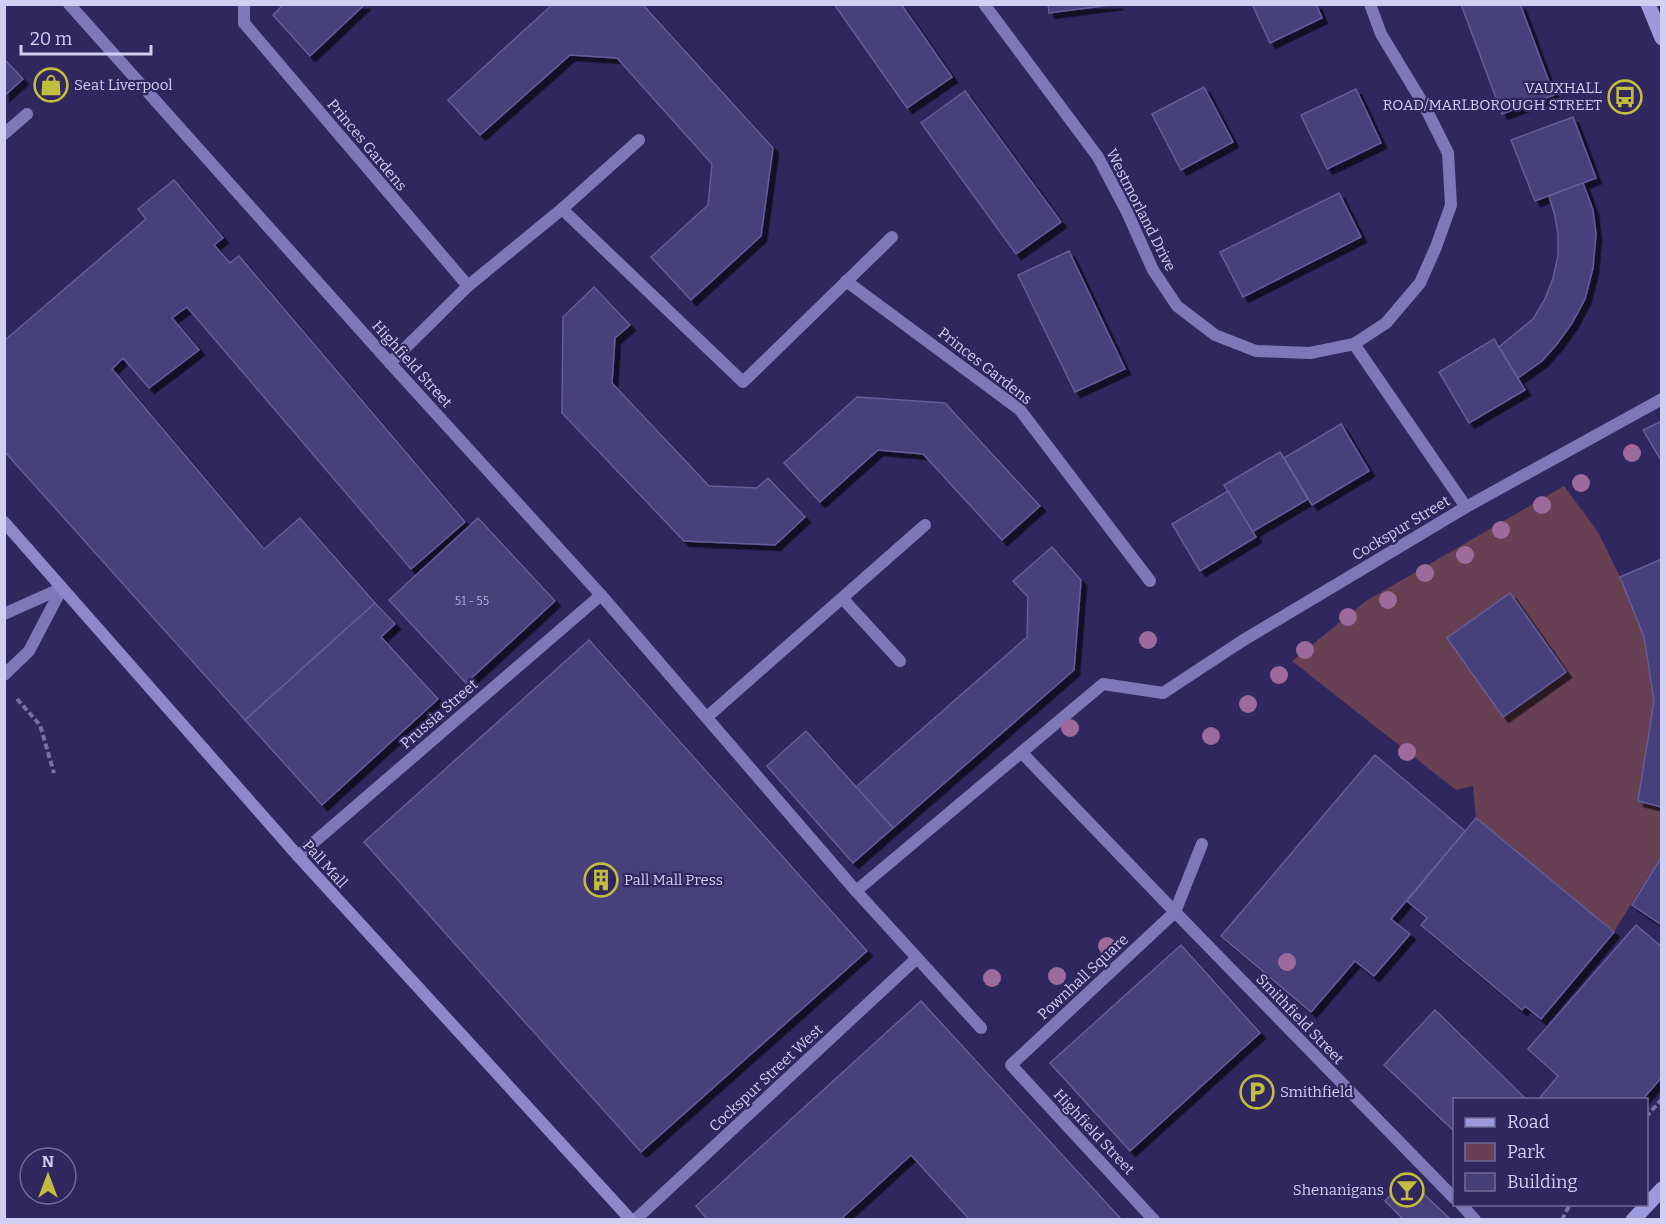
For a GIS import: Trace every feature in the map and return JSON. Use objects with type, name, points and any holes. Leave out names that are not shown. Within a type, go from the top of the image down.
[{"type":"main road","points":[[1648,4],[1662,38]]},
{"type":"main road","name":"Pall Mall","points":[[4,522],[298,856],[633,1220]]},
{"type":"main road","points":[[1648,1203],[1662,1189]]},
{"type":"main road","points":[[1632,1220],[1646,1206]]},
{"type":"street","name":"Highfield Street","points":[[69,4],[601,595],[856,891],[981,1028]]},
{"type":"street","name":"Princes Gardens","points":[[244,4],[244,23],[468,286]]},
{"type":"street","name":"Westmorland Drive","points":[[984,4],[1098,157],[1127,212],[1153,270],[1177,306],[1215,335],[1256,351],[1310,352],[1354,344],[1386,323],[1420,284],[1451,205],[1448,153],[1424,105],[1381,34],[1370,4]]},
{"type":"street","points":[[4,134],[27,114]]},
{"type":"street","points":[[390,363],[468,286],[562,209],[639,140]]},
{"type":"street","points":[[562,209],[743,382],[892,237]]},
{"type":"street","name":"Princes Gardens","points":[[846,281],[1020,410],[1150,581]]},
{"type":"street","points":[[1354,344],[1466,507]]},
{"type":"street","name":"Cockspur Street","points":[[1022,753],[1103,684],[1162,693],[1242,641],[1466,507],[1662,399]]},
{"type":"street","points":[[708,717],[926,525]]},
{"type":"street","points":[[4,614],[62,588]]},
{"type":"street","points":[[4,675],[29,651],[62,588]]},
{"type":"street","name":"Prussia Street","points":[[298,856],[601,595]]},
{"type":"street","points":[[843,599],[900,661]]},
{"type":"street","points":[[856,891],[1022,753]]},
{"type":"street","name":"Smithfield Street","points":[[1022,753],[1453,1196]]},
{"type":"street","points":[[1175,912],[1202,844]]},
{"type":"street","name":"Pownhall Square","points":[[1011,1065],[1175,912]]},
{"type":"street","name":"Cockspur Street West","points":[[633,1220],[917,958]]},
{"type":"street","name":"Highfield Street","points":[[1011,1065],[1154,1220]]},
{"type":"street","points":[[1463,1206],[1475,1220]]},
{"type":"path","points":[[32,716],[40,725],[54,773]]},
{"type":"path","points":[[1648,1116],[1662,1100]]},
{"type":"path","points":[[1562,1220],[1569,1206]]},
{"type":"green space","points":[[1564,486],[1598,532],[1620,577],[1644,637],[1654,701],[1638,801],[1661,807],[1661,856],[1614,932],[1476,818],[1473,786],[1456,790],[1292,661],[1366,601]]},
{"type":"building","points":[[284,4],[365,4],[310,56],[273,15]]},
{"type":"building","points":[[553,4],[643,5],[773,148],[761,236],[691,300],[651,257],[708,205],[712,164],[617,58],[570,55],[480,135],[448,100]]},
{"type":"building","points":[[834,4],[901,4],[952,77],[907,108]]},
{"type":"building","points":[[1048,4],[1118,4],[1049,13]]},
{"type":"building","points":[[1252,4],[1316,4],[1322,18],[1270,43]]},
{"type":"building","points":[[1461,4],[1520,4],[1554,95],[1502,114]]},
{"type":"building","points":[[4,59],[23,79],[4,96]]},
{"type":"building","points":[[1204,87],[1233,142],[1181,170],[1152,114]]},
{"type":"building","points":[[1356,89],[1381,143],[1327,169],[1301,115]]},
{"type":"building","points":[[965,91],[1061,222],[1016,254],[921,123]]},
{"type":"building","points":[[1573,117],[1596,178],[1535,201],[1511,140]]},
{"type":"building","points":[[174,180],[223,238],[214,245],[230,263],[239,256],[465,522],[411,569],[187,307],[172,318],[199,350],[149,388],[123,358],[112,369],[264,549],[300,518],[375,603],[245,720],[4,451],[4,341],[146,219],[138,209]]},
{"type":"building","points":[[1583,183],[1593,210],[1596,234],[1593,268],[1585,299],[1557,344],[1542,361],[1518,378],[1499,347],[1533,319],[1545,299],[1553,278],[1558,256],[1558,235],[1549,196]]},
{"type":"building","points":[[1339,193],[1361,237],[1243,297],[1220,252]]},
{"type":"building","points":[[1069,251],[1125,369],[1075,392],[1018,275]]},
{"type":"building","points":[[594,287],[630,325],[615,338],[612,383],[709,486],[757,488],[768,478],[805,517],[775,545],[684,541],[562,413],[563,317]]},
{"type":"building","points":[[1494,339],[1525,390],[1469,423],[1439,372]]},
{"type":"building","points":[[857,397],[945,403],[1040,506],[1002,540],[923,454],[878,450],[820,502],[784,463]]},
{"type":"building","points":[[1662,421],[1662,462],[1643,430]]},
{"type":"building","points":[[1341,424],[1369,471],[1312,505],[1284,458]]},
{"type":"building","points":[[1280,452],[1308,499],[1252,532],[1224,485]]},
{"type":"building","points":[[1228,491],[1256,537],[1200,571],[1172,524]]},
{"type":"building","points":[[478,518],[555,601],[466,683],[389,600]]},
{"type":"building","points":[[1052,547],[1081,580],[1074,670],[893,828],[856,787],[1027,637],[1028,597],[1013,581]]},
{"type":"building","points":[[1662,559],[1662,807],[1638,801],[1654,701],[1644,637],[1620,577]]},
{"type":"building","points":[[1510,593],[1566,672],[1503,717],[1447,638]]},
{"type":"building","points":[[375,603],[395,624],[381,637],[438,699],[322,805],[245,720]]},
{"type":"building","name":"Pall Mall Press","points":[[589,640],[867,951],[641,1152],[364,842]]},
{"type":"building","points":[[806,731],[893,828],[853,863],[767,766]]},
{"type":"building","points":[[1375,755],[1465,831],[1391,919],[1410,934],[1374,976],[1355,961],[1311,1012],[1221,936]]},
{"type":"building","points":[[1476,818],[1614,932],[1541,1019],[1525,1006],[1522,1010],[1421,925],[1427,918],[1407,901]]},
{"type":"building","points":[[1662,856],[1662,925],[1632,905]]},
{"type":"building","points":[[1636,925],[1662,947],[1662,1077],[1644,1098],[1540,1098],[1558,1076],[1528,1049]]},
{"type":"building","points":[[1181,945],[1260,1033],[1130,1151],[1050,1063]]},
{"type":"building","points":[[921,1001],[1122,1220],[970,1220],[911,1155],[843,1217],[845,1220],[708,1220],[696,1206]]},
{"type":"building","points":[[1435,1010],[1525,1098],[1453,1098],[1453,1130],[1384,1065]]},
{"type":"building","name":"Shenanigans","points":[[1407,1178],[1451,1220],[1404,1220],[1385,1201]]},
{"type":"place","name":"Seat Liverpool","points":[[51,85]]},
{"type":"place","name":"VAUXHALL ROAD/MARLBOROUGH STREET","points":[[1625,97]]},
{"type":"place","name":"Pall Mall Press","points":[[601,880]]},
{"type":"place","name":"Smithfield","points":[[1257,1092]]},
{"type":"place","name":"Shenanigans","points":[[1407,1190]]}]
